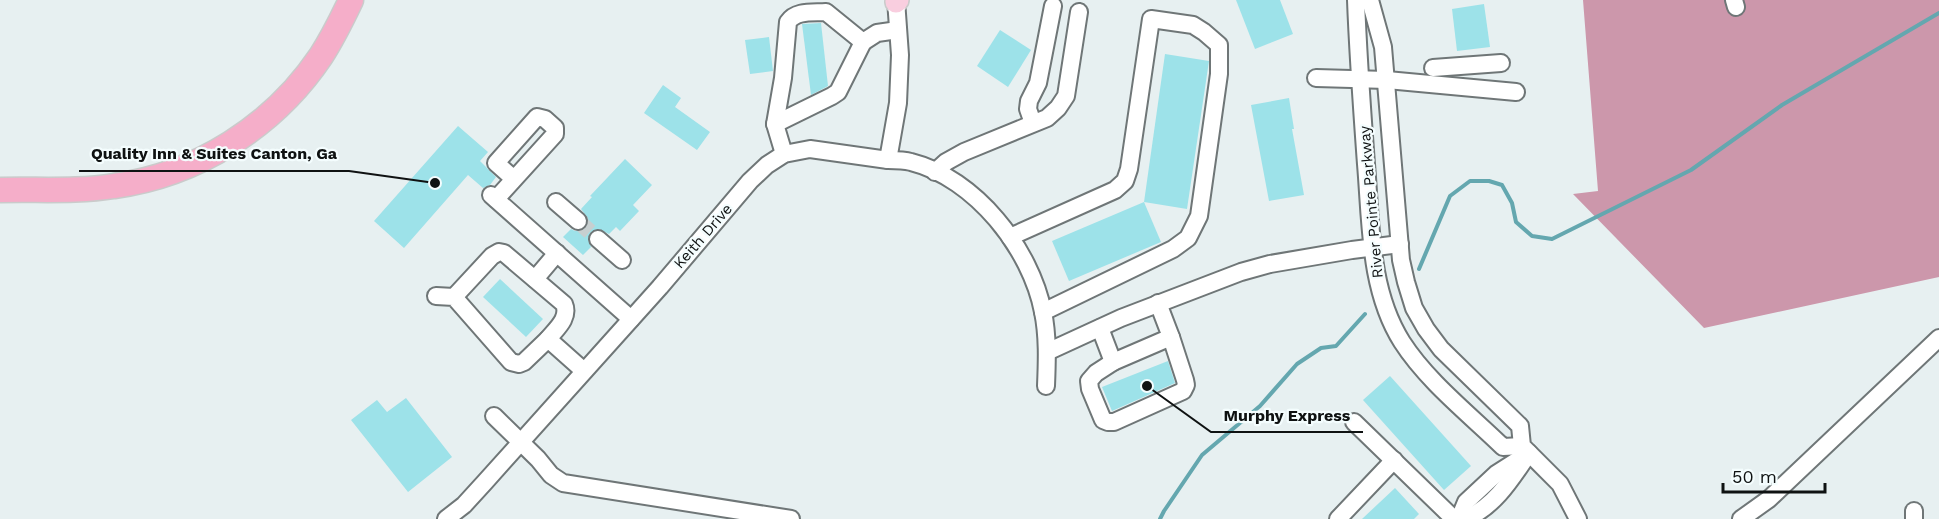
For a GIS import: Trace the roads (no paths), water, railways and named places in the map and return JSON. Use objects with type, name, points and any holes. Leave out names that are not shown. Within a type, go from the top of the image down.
[{"type":"highway","points":[[0,190],[94,188],[130,184],[177,171],[215,153],[259,124],[294,90],[321,56],[351,0]]},
{"type":"street","name":"River Pointe Parkway","points":[[1356,0],[1373,247],[1380,292],[1389,317],[1401,340],[1432,379],[1503,447],[1525,449]]},
{"type":"street","name":"River Pointe Parkway","points":[[1370,0],[1383,47],[1400,244],[1406,282],[1414,308],[1426,329],[1449,357],[1520,426],[1525,449],[1560,484],[1578,519]]},
{"type":"street","points":[[888,160],[898,103],[900,55],[896,1]]},
{"type":"street","points":[[1033,123],[1028,109],[1029,101],[1038,83],[1053,6]]},
{"type":"street","points":[[784,154],[775,124],[783,78],[788,22],[792,16],[826,12],[863,42]]},
{"type":"street","points":[[935,172],[946,162],[964,152],[1053,113],[1066,96],[1079,12]]},
{"type":"street","points":[[1010,237],[1115,190],[1125,182],[1129,169],[1151,19],[1192,25],[1218,45],[1219,74],[1199,216],[1188,238],[1173,249],[1043,312]]},
{"type":"street","points":[[775,124],[838,92],[863,42],[877,33],[898,30]]},
{"type":"street","points":[[1433,68],[1501,63]]},
{"type":"street","points":[[1316,78],[1360,78],[1516,92]]},
{"type":"street","points":[[514,179],[496,163],[537,117],[546,119],[555,128],[555,134],[514,179],[494,197],[631,319]]},
{"type":"street","name":"Keith Drive","points":[[446,519],[464,505],[631,319],[750,181],[766,165],[784,154],[810,149],[910,162],[947,178],[987,209],[1010,237],[1033,281],[1043,312],[1047,351],[1046,386]]},
{"type":"street","points":[[556,202],[578,221]]},
{"type":"street","points":[[598,239],[622,260]]},
{"type":"street","points":[[1047,351],[1158,303],[1252,269],[1400,244]]},
{"type":"street","points":[[436,296],[454,297],[511,362],[519,364],[548,339],[565,317],[567,310],[564,304],[535,279],[504,253],[499,252],[454,297]]},
{"type":"street","points":[[535,279],[558,254]]},
{"type":"street","points":[[1158,303],[1171,337],[1186,386],[1183,391],[1114,422],[1103,420],[1089,381],[1096,373],[1113,362],[1171,337]]},
{"type":"street","points":[[1100,328],[1113,362]]},
{"type":"street","points":[[1741,519],[1769,499],[1939,338]]},
{"type":"street","points":[[548,339],[584,371]]},
{"type":"street","points":[[494,416],[551,475],[563,483],[790,519]]},
{"type":"street","points":[[1354,422],[1456,519],[1466,502],[1525,449]]},
{"type":"street","points":[[1465,519],[1478,514],[1508,485],[1525,449]]},
{"type":"street","points":[[1338,519],[1394,460]]},
{"type":"waterway","points":[[1419,269],[1450,196],[1470,181],[1489,181],[1502,185],[1512,203],[1516,222],[1532,236],[1552,239],[1691,170],[1782,105],[1939,13]]},
{"type":"waterway","points":[[1160,519],[1202,455],[1260,406],[1297,364],[1321,348],[1336,346],[1365,314]]},
{"type":"tunnel","points":[[578,221],[598,239]]},
{"type":"place","name":"Quality Inn & Suites Canton, Ga","points":[[435,183]]},
{"type":"place","name":"Murphy Express","points":[[1147,386]]}]
